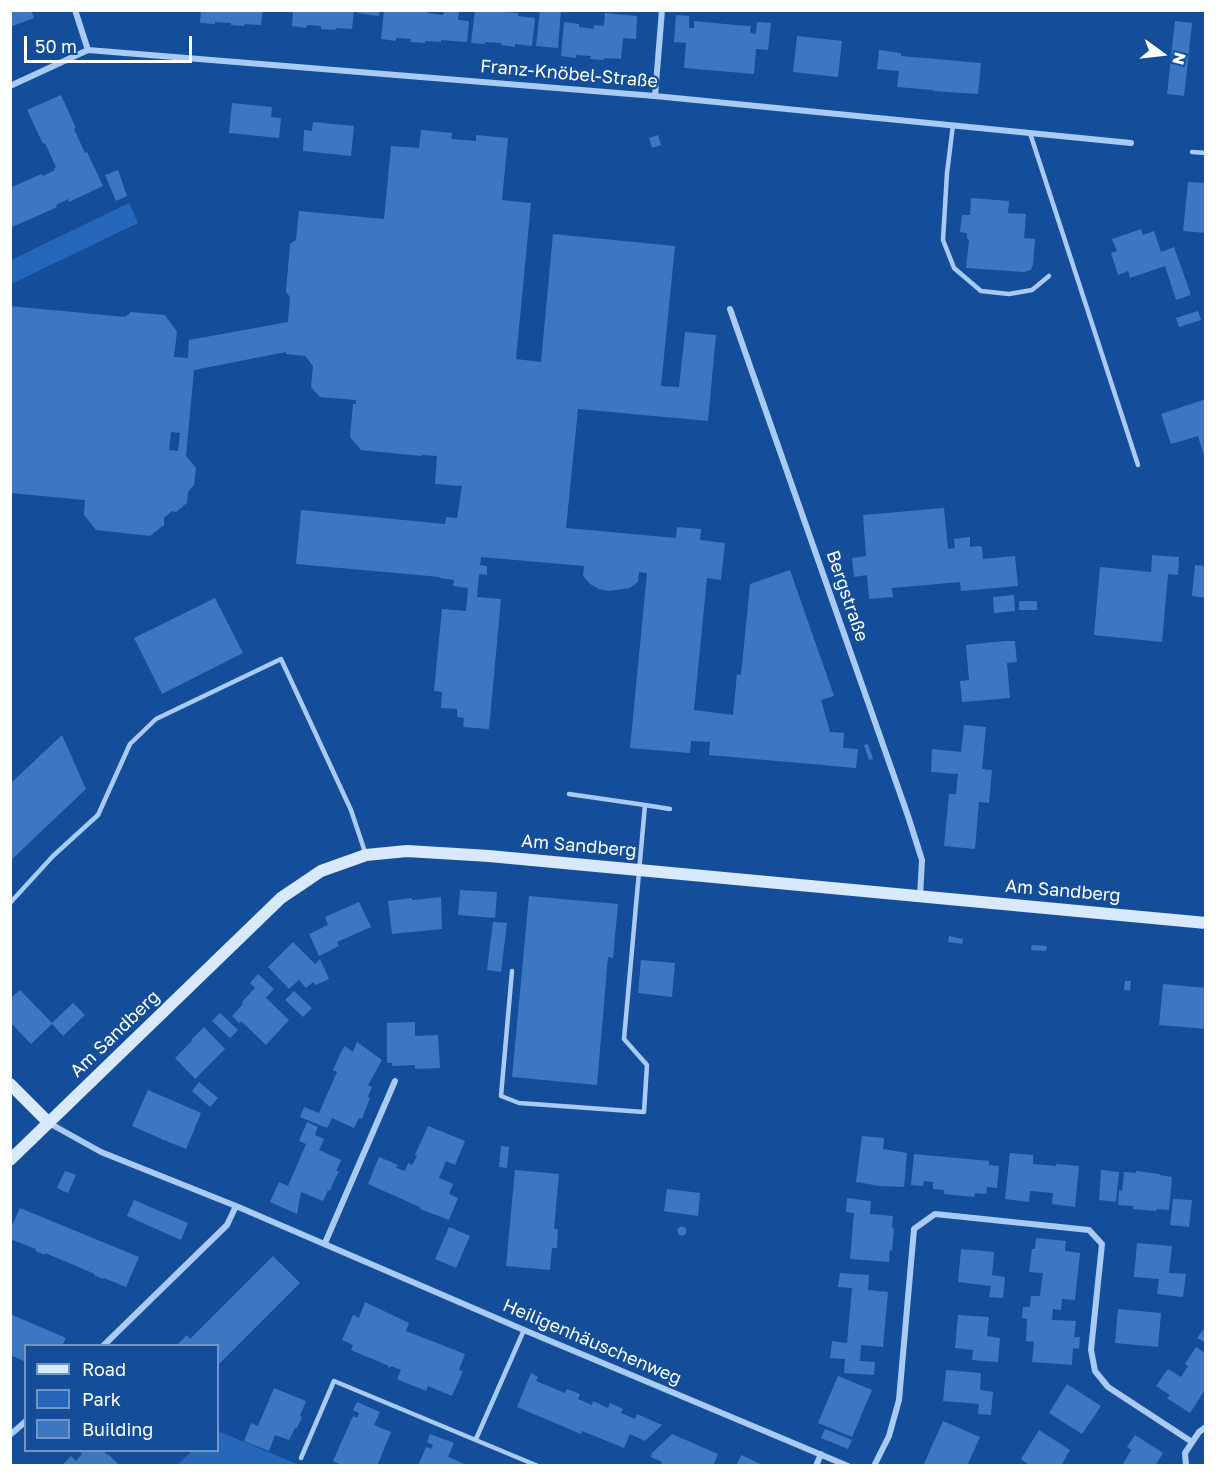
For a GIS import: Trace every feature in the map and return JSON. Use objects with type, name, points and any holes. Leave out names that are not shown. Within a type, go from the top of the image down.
[{"type":"main road","name":"Am Sandberg","points":[[10,1160],[281,898],[321,871],[366,855],[407,851],[489,856],[1206,923]]},
{"type":"main road","points":[[10,1084],[49,1123]]},
{"type":"street","points":[[75,10],[88,50]]},
{"type":"street","points":[[654,96],[662,10]]},
{"type":"street","name":"Franz-Knöbel-Straße","points":[[10,86],[88,50],[654,96],[1131,143]]},
{"type":"street","name":"Bergstraße","points":[[730,309],[908,816],[922,860],[920,896]]},
{"type":"street","points":[[325,1243],[394,1081]]},
{"type":"street","name":"Heiligenhäuschenweg","points":[[49,1123],[100,1152],[325,1243],[524,1330],[848,1466]]},
{"type":"street","points":[[105,1344],[227,1226],[236,1206]]},
{"type":"street","points":[[874,1466],[889,1436],[899,1400],[914,1229],[935,1214],[1089,1230],[1102,1244],[1091,1350],[1095,1371],[1108,1387],[1192,1442]]},
{"type":"street","points":[[10,1435],[24,1423]]},
{"type":"street","points":[[1186,1466],[1185,1453],[1199,1432],[1206,1427]]},
{"type":"street","points":[[816,1466],[821,1454]]},
{"type":"lane","points":[[953,125],[947,173],[944,240],[954,268],[981,291],[1009,294],[1032,290],[1049,276]]},
{"type":"lane","points":[[1030,133],[1138,465]]},
{"type":"lane","points":[[1192,152],[1206,153]]},
{"type":"lane","points":[[10,903],[53,856],[98,815],[130,744],[156,719],[280,659],[351,810],[366,855]]},
{"type":"lane","points":[[569,794],[670,809]]},
{"type":"lane","points":[[512,971],[501,1096],[519,1103],[644,1112],[647,1065],[624,1039],[645,805]]},
{"type":"lane","points":[[476,1439],[524,1330]]},
{"type":"lane","points":[[302,1458],[334,1380],[538,1466]]},
{"type":"green space","points":[[129,203],[138,223],[11,284],[11,260]]},
{"type":"green space","points":[[219,1431],[299,1465],[177,1465],[191,1452],[219,1452]]},
{"type":"building","points":[[10,10],[31,10],[34,18],[10,27]]},
{"type":"building","points":[[201,10],[263,10],[261,25],[245,24],[244,26],[231,25],[231,23],[200,23]]},
{"type":"building","points":[[293,10],[354,10],[352,29],[336,28],[335,30],[321,29],[321,26],[307,25],[306,28],[292,26]]},
{"type":"building","points":[[357,10],[380,10],[379,16],[357,13]]},
{"type":"building","points":[[384,10],[428,10],[427,13],[443,15],[444,11],[459,10],[458,20],[469,21],[467,42],[441,40],[441,42],[425,41],[425,43],[410,42],[411,39],[396,38],[396,41],[381,39]]},
{"type":"building","points":[[475,10],[504,10],[504,12],[518,13],[518,16],[535,18],[532,46],[515,44],[515,47],[501,43],[471,43]]},
{"type":"building","points":[[540,10],[561,10],[558,48],[536,46]]},
{"type":"building","points":[[605,13],[637,16],[636,39],[623,38],[621,59],[605,58],[604,60],[590,59],[591,56],[576,55],[576,58],[561,56],[564,22],[594,29],[594,25],[604,26]]},
{"type":"building","points":[[676,15],[689,16],[689,28],[694,28],[694,21],[751,26],[750,33],[756,34],[757,22],[771,23],[768,50],[756,49],[754,74],[684,68],[686,43],[674,42]]},
{"type":"building","points":[[1175,21],[1192,23],[1184,96],[1167,94]]},
{"type":"building","points":[[797,36],[842,41],[838,77],[793,72]]},
{"type":"building","points":[[879,50],[901,53],[901,56],[981,63],[978,94],[897,87],[899,71],[877,69]]},
{"type":"building","points":[[61,95],[85,153],[87,152],[103,186],[69,202],[68,199],[56,205],[57,207],[10,228],[10,188],[41,174],[43,176],[55,170],[56,167],[27,110]]},
{"type":"building","points":[[232,103],[272,107],[271,117],[281,118],[279,138],[229,133]]},
{"type":"building","points":[[313,122],[354,126],[351,156],[303,151],[304,130],[312,131]]},
{"type":"building","points":[[421,130],[452,133],[451,139],[476,141],[476,135],[508,138],[502,200],[531,203],[516,359],[541,362],[553,234],[675,246],[661,386],[679,387],[685,332],[716,335],[708,421],[578,409],[566,528],[676,538],[677,527],[701,529],[700,540],[725,543],[721,580],[707,578],[694,710],[733,715],[737,674],[741,675],[750,584],[790,570],[834,696],[821,700],[830,732],[844,733],[843,748],[858,749],[856,768],[709,755],[710,742],[691,741],[690,753],[630,748],[647,573],[639,572],[638,582],[630,588],[609,591],[590,584],[583,576],[584,566],[481,557],[480,565],[487,566],[487,575],[479,574],[477,597],[501,599],[489,729],[463,727],[464,718],[457,717],[457,709],[441,708],[442,692],[434,691],[442,609],[466,611],[468,588],[453,586],[454,580],[440,577],[296,564],[301,510],[445,524],[446,517],[457,518],[462,486],[435,484],[437,456],[361,450],[350,437],[353,404],[356,404],[356,400],[320,397],[311,387],[313,366],[305,356],[286,354],[286,352],[194,370],[186,456],[196,468],[194,485],[188,492],[187,503],[164,518],[164,525],[150,536],[96,530],[84,515],[85,500],[10,493],[10,306],[125,317],[131,312],[165,315],[177,332],[174,357],[188,358],[189,340],[288,322],[290,297],[286,292],[290,244],[296,240],[299,211],[384,219],[391,146],[419,148]],"holes":[[[171,432],[180,433],[178,451],[169,450]]]},
{"type":"building","points":[[658,135],[661,145],[652,148],[649,138]]},
{"type":"building","points":[[118,170],[127,196],[116,201],[105,175]]},
{"type":"building","points":[[1188,182],[1206,183],[1206,233],[1183,231]]},
{"type":"building","points":[[971,198],[1009,201],[1008,213],[1026,214],[1024,238],[1035,239],[1031,270],[1024,272],[966,268],[969,241],[967,233],[960,232],[962,215],[970,215]]},
{"type":"building","points":[[1141,229],[1143,235],[1154,231],[1161,252],[1174,247],[1191,295],[1176,300],[1165,266],[1130,278],[1128,271],[1118,275],[1111,253],[1117,251],[1112,239]]},
{"type":"building","points":[[1198,311],[1201,320],[1179,327],[1176,318]]},
{"type":"building","points":[[1206,399],[1205,459],[1198,436],[1171,444],[1161,414]]},
{"type":"building","points":[[944,508],[948,549],[955,548],[954,539],[970,537],[970,547],[982,547],[983,559],[1015,556],[1018,586],[961,591],[960,582],[892,588],[893,597],[869,599],[867,575],[854,577],[852,558],[866,556],[863,515]]},
{"type":"building","points":[[1152,555],[1179,557],[1178,575],[1168,574],[1162,642],[1094,635],[1100,567],[1151,572]]},
{"type":"building","points":[[1195,565],[1206,566],[1206,598],[1192,596]]},
{"type":"building","points":[[1014,595],[1015,611],[994,613],[993,597]]},
{"type":"building","points":[[215,598],[243,653],[162,694],[134,638]]},
{"type":"building","points":[[1019,601],[1037,601],[1037,610],[1019,610]]},
{"type":"building","points":[[1015,641],[1017,662],[1007,663],[1010,698],[962,702],[960,681],[969,680],[966,645]]},
{"type":"building","points":[[964,725],[986,727],[982,769],[992,770],[989,803],[979,802],[975,849],[944,846],[949,794],[956,794],[958,774],[931,772],[932,749],[961,752]]},
{"type":"building","points":[[62,735],[86,789],[10,861],[10,784]]},
{"type":"building","points":[[868,744],[873,759],[869,760],[864,745]]},
{"type":"building","points":[[460,890],[497,892],[495,918],[458,915]]},
{"type":"building","points":[[529,896],[618,904],[613,958],[608,957],[597,1085],[512,1077]]},
{"type":"building","points":[[441,897],[442,929],[392,934],[388,901]]},
{"type":"building","points":[[359,902],[371,927],[337,942],[339,946],[319,956],[309,934],[328,925],[325,917]]},
{"type":"building","points":[[493,922],[507,923],[501,972],[487,970]]},
{"type":"building","points":[[949,936],[963,939],[962,944],[948,942]]},
{"type":"building","points":[[293,942],[315,964],[320,959],[329,979],[316,985],[313,982],[306,988],[299,980],[289,989],[268,967]]},
{"type":"building","points":[[1032,945],[1047,946],[1046,951],[1031,950]]},
{"type":"building","points":[[641,960],[675,963],[672,997],[638,993]]},
{"type":"building","points":[[258,974],[274,989],[266,998],[289,1020],[266,1045],[241,1021],[239,1023],[232,1016],[255,988],[250,983]]},
{"type":"building","points":[[1125,981],[1131,981],[1130,991],[1124,990]]},
{"type":"building","points":[[1163,984],[1206,988],[1206,1029],[1159,1025]]},
{"type":"building","points":[[20,990],[52,1023],[73,1003],[85,1015],[63,1036],[52,1024],[31,1044],[10,1022],[10,999]]},
{"type":"building","points":[[294,991],[312,1008],[303,1017],[285,1000]]},
{"type":"building","points":[[220,1013],[238,1030],[230,1038],[212,1021]]},
{"type":"building","points":[[415,1022],[415,1036],[438,1035],[440,1068],[415,1069],[415,1065],[392,1066],[392,1063],[387,1063],[387,1023]]},
{"type":"building","points":[[204,1027],[225,1049],[195,1079],[175,1058]]},
{"type":"building","points":[[357,1042],[382,1060],[368,1085],[372,1087],[362,1119],[359,1118],[354,1128],[332,1118],[327,1128],[300,1117],[304,1107],[319,1113],[337,1072],[333,1070],[340,1054],[345,1046],[353,1052]]},
{"type":"building","points":[[199,1082],[218,1098],[210,1107],[192,1091]]},
{"type":"building","points":[[148,1090],[201,1113],[186,1149],[132,1126]]},
{"type":"building","points":[[307,1122],[318,1127],[315,1135],[324,1139],[319,1150],[341,1160],[336,1171],[339,1171],[323,1201],[301,1192],[297,1214],[270,1202],[279,1182],[288,1186],[306,1144],[299,1141]]},
{"type":"building","points":[[428,1126],[465,1141],[455,1165],[446,1161],[439,1178],[453,1184],[449,1194],[458,1198],[449,1220],[368,1184],[379,1157],[398,1165],[396,1168],[405,1171],[408,1163],[412,1165]]},
{"type":"building","points":[[862,1136],[884,1138],[883,1149],[907,1153],[904,1187],[856,1182]]},
{"type":"building","points":[[501,1146],[509,1147],[507,1168],[499,1167]]},
{"type":"building","points":[[1010,1153],[1033,1155],[1033,1164],[1079,1166],[1075,1207],[1052,1204],[1053,1193],[1030,1191],[1029,1202],[1005,1199]]},
{"type":"building","points":[[914,1154],[989,1161],[989,1165],[999,1166],[997,1188],[987,1187],[986,1194],[975,1193],[974,1197],[944,1194],[944,1190],[933,1189],[933,1182],[924,1181],[923,1186],[911,1185]]},
{"type":"building","points":[[515,1170],[559,1174],[554,1229],[558,1229],[557,1248],[552,1248],[550,1270],[506,1266]]},
{"type":"building","points":[[1101,1170],[1119,1172],[1116,1202],[1099,1200]]},
{"type":"building","points":[[65,1171],[76,1175],[68,1193],[57,1188]]},
{"type":"building","points":[[1136,1171],[1172,1177],[1169,1210],[1133,1209],[1133,1206],[1118,1205],[1124,1172],[1136,1173]]},
{"type":"building","points":[[667,1189],[700,1193],[698,1216],[664,1211]]},
{"type":"building","points":[[847,1198],[871,1201],[870,1214],[893,1216],[892,1228],[894,1229],[889,1262],[850,1259],[854,1213],[846,1212]]},
{"type":"building","points":[[1173,1199],[1192,1200],[1189,1227],[1170,1225]]},
{"type":"building","points":[[134,1200],[188,1223],[181,1240],[127,1216]]},
{"type":"building","points":[[20,1208],[139,1257],[126,1287],[10,1239],[10,1230]]},
{"type":"building","points":[[449,1227],[470,1236],[456,1268],[435,1259]]},
{"type":"building","points":[[682,1227],[686,1231],[682,1235],[678,1231]]},
{"type":"building","points":[[1036,1238],[1066,1241],[1065,1251],[1080,1253],[1075,1300],[1062,1299],[1061,1310],[1053,1309],[1052,1320],[1076,1321],[1074,1337],[1080,1337],[1079,1349],[1073,1348],[1072,1365],[1032,1362],[1034,1342],[1026,1341],[1027,1319],[1022,1318],[1023,1307],[1030,1307],[1031,1296],[1040,1296],[1043,1273],[1029,1272]]},
{"type":"building","points":[[1137,1243],[1172,1246],[1169,1273],[1186,1274],[1183,1297],[1157,1294],[1159,1279],[1134,1277]]},
{"type":"building","points":[[961,1249],[994,1252],[992,1275],[1005,1277],[1003,1298],[989,1297],[991,1286],[958,1282]]},
{"type":"building","points":[[273,1256],[300,1283],[219,1364],[219,1344],[178,1344],[187,1335],[190,1339]]},
{"type":"building","points":[[840,1273],[869,1275],[868,1290],[888,1292],[883,1347],[861,1345],[860,1361],[875,1362],[874,1375],[844,1373],[845,1359],[830,1358],[832,1341],[847,1343],[852,1288],[838,1287]]},
{"type":"building","points":[[365,1302],[409,1323],[406,1331],[465,1354],[459,1370],[463,1371],[452,1396],[428,1386],[426,1391],[397,1379],[401,1370],[391,1366],[390,1368],[351,1350],[353,1345],[342,1340],[353,1315],[359,1318]]},
{"type":"building","points":[[1118,1309],[1161,1313],[1158,1347],[1115,1343]]},
{"type":"building","points":[[10,1314],[66,1338],[63,1344],[24,1344],[24,1361],[10,1355]]},
{"type":"building","points":[[958,1315],[989,1317],[987,1336],[1000,1338],[998,1362],[972,1360],[973,1350],[955,1348]]},
{"type":"building","points":[[1206,1326],[1206,1343],[1197,1338]]},
{"type":"building","points":[[1196,1347],[1206,1354],[1206,1388],[1190,1413],[1167,1398],[1170,1395],[1156,1386],[1168,1369],[1181,1377],[1188,1366],[1185,1364]]},
{"type":"building","points":[[946,1370],[981,1373],[980,1390],[993,1392],[991,1415],[978,1414],[979,1404],[943,1401]]},
{"type":"building","points":[[531,1373],[538,1377],[536,1381],[565,1393],[567,1389],[580,1394],[578,1399],[592,1405],[593,1401],[608,1408],[610,1403],[623,1409],[621,1413],[635,1419],[637,1414],[662,1425],[645,1441],[630,1434],[624,1448],[582,1431],[581,1434],[517,1407]]},
{"type":"building","points":[[838,1376],[872,1390],[852,1437],[818,1423]]},
{"type":"building","points":[[1067,1384],[1101,1406],[1082,1434],[1049,1413]]},
{"type":"building","points":[[274,1388],[306,1401],[300,1416],[302,1417],[289,1440],[275,1435],[269,1451],[244,1441],[251,1423],[258,1426]]},
{"type":"building","points":[[357,1402],[380,1412],[374,1425],[391,1432],[377,1466],[344,1466],[333,1461],[353,1416],[357,1418],[359,1413],[353,1410]]},
{"type":"building","points":[[943,1421],[980,1437],[967,1466],[923,1466]]},
{"type":"building","points":[[825,1429],[852,1440],[848,1449],[821,1438]]},
{"type":"building","points":[[1039,1430],[1070,1450],[1061,1466],[1030,1466],[1021,1459]]},
{"type":"building","points":[[430,1434],[454,1443],[448,1457],[465,1464],[464,1466],[418,1466],[426,1447],[431,1449],[433,1445],[427,1442]]},
{"type":"building","points":[[672,1434],[718,1454],[713,1466],[661,1466],[662,1462],[651,1457],[652,1453]]},
{"type":"building","points":[[1135,1435],[1163,1453],[1155,1466],[1122,1466],[1131,1450],[1127,1447]]},
{"type":"building","points":[[80,1452],[105,1452],[120,1466],[64,1466],[63,1464],[71,1456],[76,1461],[82,1454]]},
{"type":"building","points":[[741,1455],[765,1466],[736,1466]]}]
